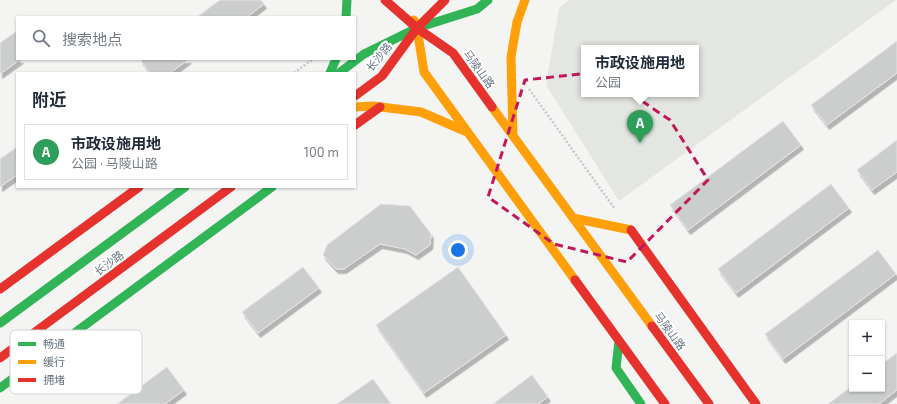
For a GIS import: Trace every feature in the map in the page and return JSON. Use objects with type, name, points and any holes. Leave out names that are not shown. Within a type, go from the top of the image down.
[{"type":"main road","points":[[346,16],[347,0]]},
{"type":"main road","name":"马陵山路","points":[[385,0],[417,28],[453,53],[709,404]]},
{"type":"main road","name":"长沙路","points":[[356,95],[382,76],[417,28],[445,0]]},
{"type":"main road","name":"长沙路","points":[[340,72],[364,54],[417,28],[477,8],[488,0]]},
{"type":"main road","points":[[513,136],[511,57],[517,22],[523,4],[533,0]]},
{"type":"main road","points":[[409,7],[417,28],[424,72],[665,404]]},
{"type":"main road","points":[[330,72],[336,60]]},
{"type":"main road","points":[[356,107],[380,107],[421,112],[468,133]]},
{"type":"main road","points":[[356,124],[380,107]]},
{"type":"main road","points":[[0,289],[138,188]]},
{"type":"main road","name":"长沙路","points":[[0,323],[184,188]]},
{"type":"main road","name":"长沙路","points":[[38,330],[231,188]]},
{"type":"main road","points":[[78,330],[271,188]]},
{"type":"main road","points":[[242,209],[243,194]]},
{"type":"main road","points":[[573,218],[631,230],[756,404]]},
{"type":"main road","points":[[620,341],[616,368],[641,404]]},
{"type":"main road","name":"长沙路","points":[[0,358],[10,351]]},
{"type":"main road","points":[[0,388],[10,381]]},
{"type":"path","points":[[295,72],[312,60]]},
{"type":"path","points":[[525,84],[617,211]]},
{"type":"highlighted area","points":[[599,72],[670,120],[708,180],[627,262],[554,244],[488,197],[525,80]]},
{"type":"shaded area","points":[[570,0],[896,0],[619,201],[546,85],[559,8]]},
{"type":"building","points":[[220,0],[261,0],[264,4],[248,16],[198,16]]},
{"type":"building","points":[[16,32],[16,60],[20,60],[0,74],[0,43]]},
{"type":"building","points":[[897,41],[897,73],[827,125],[811,105]]},
{"type":"building","points":[[141,60],[188,60],[171,72],[149,72]]},
{"type":"building","points":[[783,121],[801,145],[688,230],[670,205]]},
{"type":"building","points":[[897,140],[897,172],[872,190],[857,170]]},
{"type":"building","points":[[16,148],[16,176],[0,187],[0,159]]},
{"type":"building","points":[[831,184],[849,208],[736,293],[718,269]]},
{"type":"building","points":[[381,204],[410,206],[431,234],[430,245],[416,255],[405,249],[380,244],[344,269],[336,269],[323,255],[327,245]]},
{"type":"building","points":[[878,250],[896,274],[783,359],[765,334]]},
{"type":"building","points":[[303,267],[319,288],[258,333],[242,312]]},
{"type":"building","points":[[458,267],[506,335],[424,393],[376,325]]},
{"type":"building","points":[[897,353],[897,390],[879,404],[828,404],[849,388],[849,392],[885,392],[885,362]]},
{"type":"building","points":[[167,367],[184,390],[165,404],[117,404],[131,394],[142,394],[142,386]]},
{"type":"building","points":[[532,375],[548,397],[538,404],[493,404]]},
{"type":"building","points":[[373,379],[391,404],[337,404]]},
{"type":"traffic: fast","points":[[346,16],[347,0]]},
{"type":"traffic: fast","points":[[340,72],[364,54],[417,28],[477,9],[488,0]]},
{"type":"traffic: fast","points":[[330,72],[336,60]]},
{"type":"traffic: fast","points":[[0,323],[184,188]]},
{"type":"traffic: fast","points":[[78,330],[271,188]]},
{"type":"traffic: fast","points":[[616,368],[619,341]]},
{"type":"traffic: fast","points":[[616,368],[641,404]]},
{"type":"traffic: fast","points":[[0,388],[10,381]]},
{"type":"traffic: slow","points":[[513,136],[511,57],[517,22],[525,0]]},
{"type":"traffic: slow","points":[[414,20],[417,28],[424,72],[575,280]]},
{"type":"traffic: slow","points":[[356,107],[373,106],[421,112],[467,132]]},
{"type":"traffic: slow","points":[[492,107],[652,326]]},
{"type":"traffic: slow","points":[[573,218],[631,230]]},
{"type":"traffic: jam","points":[[385,0],[417,28],[453,53],[492,107]]},
{"type":"traffic: jam","points":[[356,95],[382,76],[417,28],[445,0]]},
{"type":"traffic: jam","points":[[356,124],[380,107]]},
{"type":"traffic: jam","points":[[0,289],[138,188]]},
{"type":"traffic: jam","points":[[38,330],[230,188]]},
{"type":"traffic: jam","points":[[631,230],[756,404]]},
{"type":"traffic: jam","points":[[575,280],[665,404]]},
{"type":"traffic: jam","points":[[652,326],[709,404]]},
{"type":"traffic: jam","points":[[0,358],[10,351]]},
{"type":"place","name":"市政设施用地","points":[[640,143]]}]
